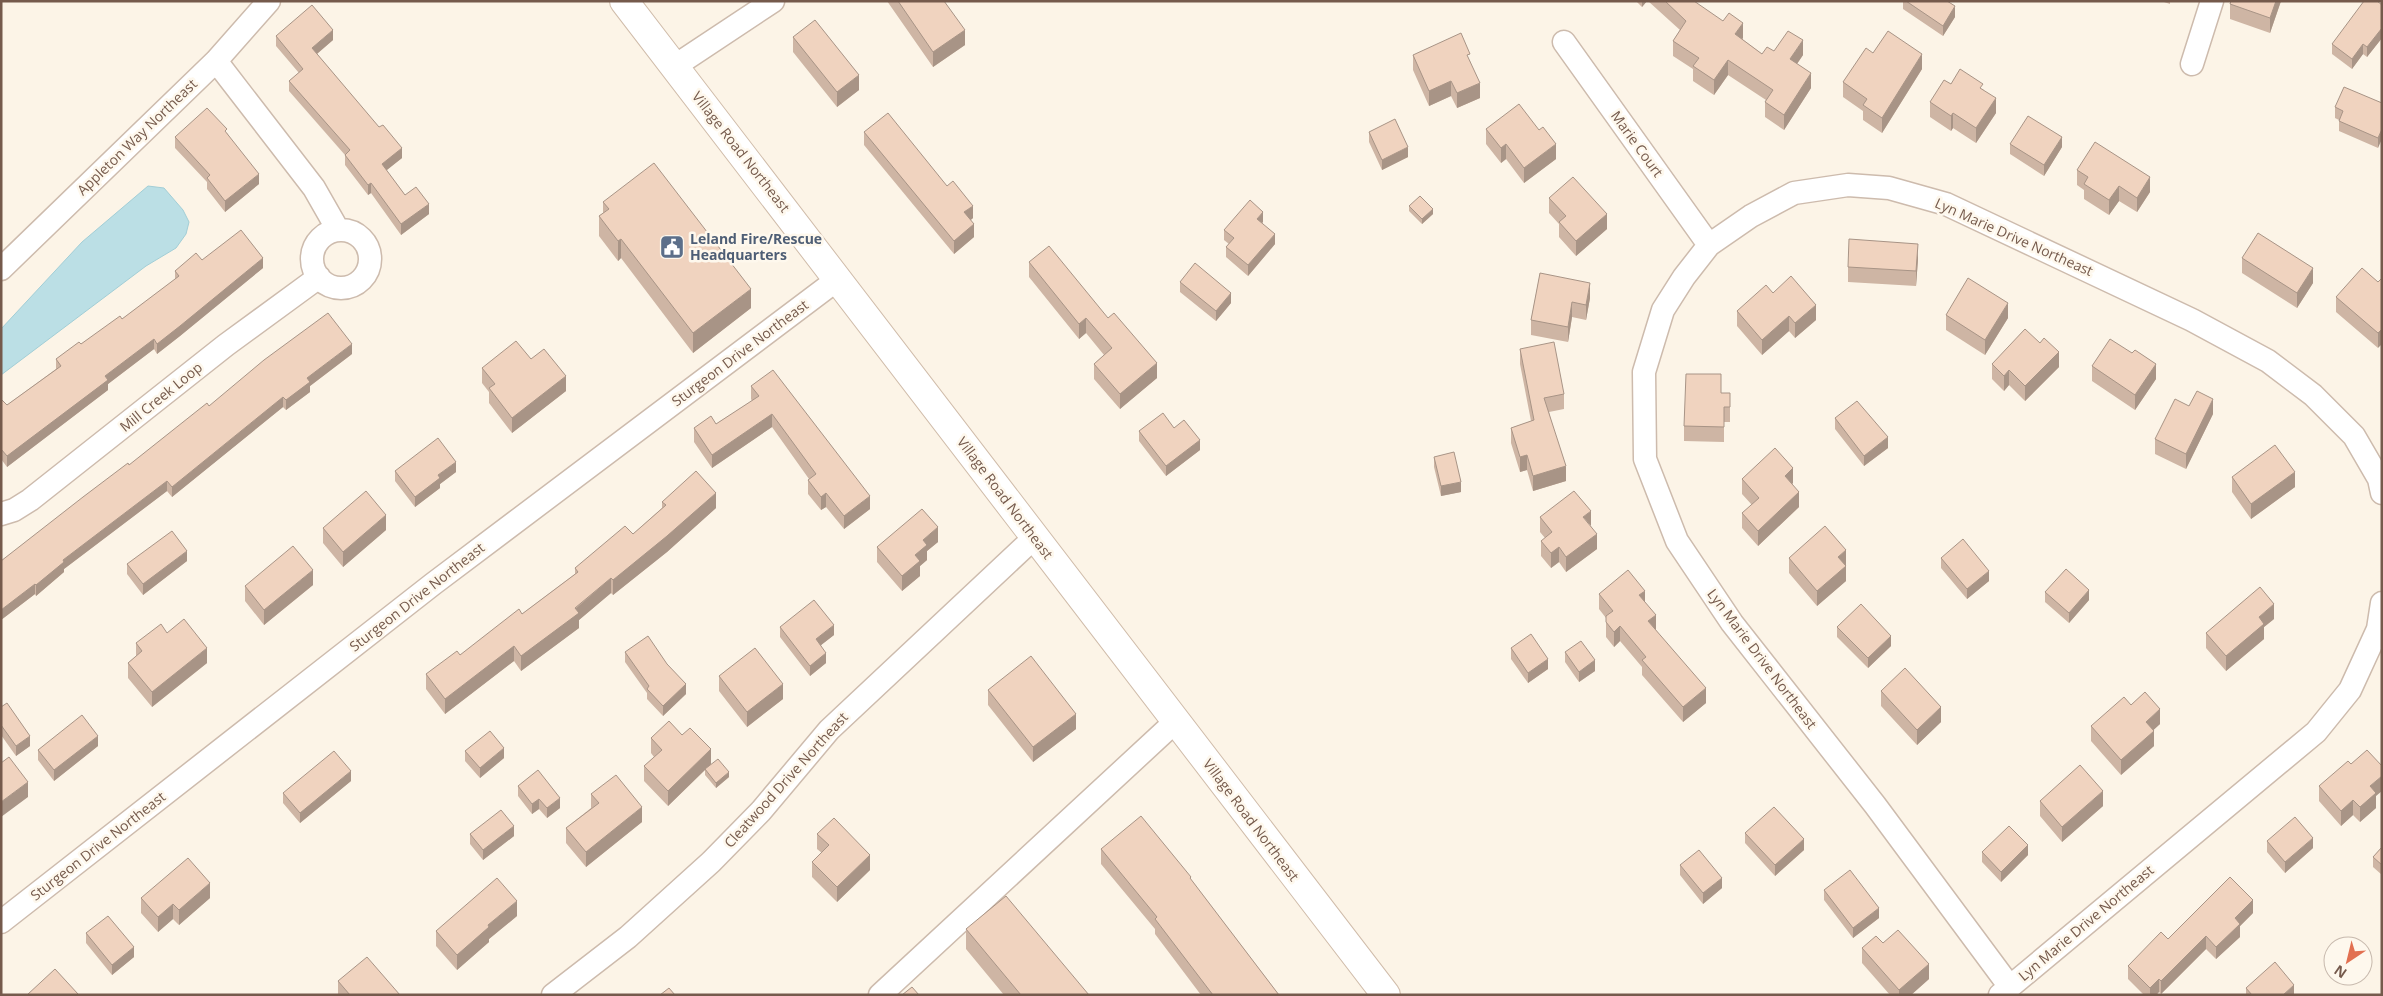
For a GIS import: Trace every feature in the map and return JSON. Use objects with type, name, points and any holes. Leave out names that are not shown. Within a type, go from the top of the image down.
[{"type":"main road","name":"Village Road Northeast","points":[[624,1],[1386,995]]},
{"type":"street","name":"Appleton Way Northeast","points":[[1,269],[216,61],[269,1]]},
{"type":"street","points":[[674,66],[773,1]]},
{"type":"street","points":[[2192,64],[2212,1]]},
{"type":"street","name":"Marie Court","points":[[1564,42],[1709,246]]},
{"type":"street","points":[[216,61],[314,188],[338,230]]},
{"type":"street","name":"Lyn Marie Drive Northeast","points":[[2382,494],[2379,479],[2354,436],[2313,396],[2268,361],[2192,320],[1946,204],[1889,188],[1848,185],[1794,193],[1751,216],[1709,246],[1684,277],[1663,310],[1644,372],[1645,459],[1660,502],[1678,541],[1732,623],[1875,805],[2005,991],[2316,732],[2350,690],[2378,629],[2382,603]]},
{"type":"street","points":[[338,230],[348,231],[361,238],[367,245],[370,258],[368,268],[357,283],[346,287],[336,287],[326,284],[319,277],[312,264],[312,254],[322,236],[338,230]]},
{"type":"street","name":"Mill Creek Loop","points":[[1,514],[14,510],[30,500],[226,345],[319,277]]},
{"type":"street","name":"Sturgeon Drive Northeast","points":[[1,922],[433,584],[838,279]]},
{"type":"street","name":"Cleatwood Drive Northeast","points":[[553,995],[628,937],[711,862],[761,811],[829,730],[1035,537]]},
{"type":"street","points":[[880,995],[1176,722]]},
{"type":"water","points":[[148,186],[164,188],[183,210],[189,222],[186,234],[176,248],[146,266],[1,375],[1,329],[82,242]]},
{"type":"building","points":[[898,1],[944,1],[965,30],[933,52]]},
{"type":"building","points":[[1665,1],[1694,1],[1723,21],[1729,13],[1743,23],[1735,34],[1762,54],[1767,47],[1774,51],[1788,31],[1803,40],[1790,59],[1811,73],[1784,115],[1765,102],[1773,90],[1728,60],[1714,80],[1693,66],[1699,58],[1673,41],[1686,21]]},
{"type":"building","points":[[1906,1],[1947,1],[1955,6],[1943,26]]},
{"type":"building","points":[[2231,1],[2276,1],[2270,18],[2230,4]]},
{"type":"building","points":[[2364,1],[2377,1],[2382,5],[2382,28],[2367,47],[2363,44],[2352,59],[2332,44]]},
{"type":"building","points":[[312,5],[333,30],[312,48],[379,127],[383,125],[402,148],[382,164],[405,195],[416,187],[429,204],[401,224],[371,183],[368,185],[345,155],[350,150],[289,81],[303,69],[276,36]]},
{"type":"building","points":[[815,20],[859,75],[837,92],[793,37]]},
{"type":"building","points":[[1888,31],[1922,54],[1882,118],[1863,105],[1867,99],[1843,82],[1866,48],[1873,53]]},
{"type":"building","points":[[1461,33],[1470,54],[1467,55],[1480,83],[1457,93],[1451,81],[1429,91],[1413,55]]},
{"type":"building","points":[[1960,69],[1983,84],[1980,88],[1996,98],[1976,128],[1953,113],[1951,116],[1930,102],[1944,80],[1951,84]]},
{"type":"building","points":[[2344,87],[2382,103],[2382,129],[2378,138],[2339,121],[2343,111],[2335,107]]},
{"type":"building","points":[[1519,104],[1539,130],[1543,127],[1556,144],[1524,168],[1506,144],[1501,148],[1486,129]]},
{"type":"building","points":[[207,108],[227,129],[225,131],[259,174],[225,201],[207,178],[210,175],[175,137]]},
{"type":"building","points":[[888,113],[947,186],[953,181],[973,206],[964,212],[974,224],[954,241],[864,132]]},
{"type":"building","points":[[2028,116],[2062,137],[2044,165],[2010,144]]},
{"type":"building","points":[[1395,119],[1408,147],[1382,160],[1369,132]]},
{"type":"building","points":[[2095,142],[2150,177],[2137,198],[2119,186],[2109,200],[2084,184],[2088,177],[2077,170]]},
{"type":"building","points":[[654,163],[751,289],[693,333],[621,239],[618,241],[599,216],[609,209],[603,202]]},
{"type":"building","points":[[1573,177],[1607,214],[1576,241],[1559,222],[1566,216],[1549,198]]},
{"type":"building","points":[[1420,196],[1433,209],[1422,219],[1409,206]]},
{"type":"building","points":[[1250,200],[1263,212],[1257,219],[1275,234],[1248,265],[1226,247],[1234,238],[1224,230]]},
{"type":"building","points":[[241,230],[263,258],[157,344],[154,339],[105,376],[108,380],[7,456],[1,449],[1,400],[7,405],[61,366],[56,359],[120,316],[122,319],[179,276],[175,271],[196,253],[202,260]]},
{"type":"building","points":[[2258,233],[2313,268],[2297,293],[2242,258]]},
{"type":"building","points":[[1849,239],[1918,244],[1916,271],[1848,267]]},
{"type":"building","points":[[1049,246],[1108,318],[1114,313],[1157,363],[1120,394],[1094,364],[1112,348],[1086,318],[1079,324],[1029,262]]},
{"type":"building","points":[[1195,263],[1231,293],[1216,311],[1180,282]]},
{"type":"building","points":[[2362,268],[2378,282],[2382,280],[2382,329],[2378,333],[2336,297]]},
{"type":"building","points":[[1540,273],[1590,283],[1586,305],[1572,302],[1568,327],[1531,320]]},
{"type":"building","points":[[1791,276],[1816,305],[1795,323],[1789,316],[1762,340],[1737,311],[1766,285],[1773,293]]},
{"type":"building","points":[[1968,278],[2008,303],[1985,340],[1946,315]]},
{"type":"building","points":[[328,313],[352,344],[307,378],[310,382],[286,400],[283,397],[172,487],[167,481],[63,560],[64,562],[36,585],[1,610],[1,561],[128,463],[129,465],[207,403],[209,406],[264,360]]},
{"type":"building","points":[[2025,329],[2040,343],[2044,338],[2059,352],[2025,386],[2009,370],[2004,376],[1992,364]]},
{"type":"building","points":[[2110,339],[2132,353],[2135,350],[2156,364],[2135,395],[2092,366]]},
{"type":"building","points":[[516,341],[531,359],[544,349],[566,376],[512,418],[489,388],[495,384],[482,368]]},
{"type":"building","points":[[1554,342],[1564,394],[1544,398],[1566,466],[1533,476],[1527,455],[1520,457],[1511,428],[1534,420],[1520,349]]},
{"type":"building","points":[[773,370],[870,496],[844,516],[826,493],[821,497],[808,480],[816,474],[772,414],[712,455],[694,428],[711,416],[716,424],[759,396],[751,386]]},
{"type":"building","points":[[1686,374],[1721,374],[1721,393],[1730,393],[1730,407],[1724,407],[1724,427],[1684,426]]},
{"type":"building","points":[[2197,391],[2213,399],[2186,454],[2155,439],[2175,399],[2189,406]]},
{"type":"building","points":[[1857,401],[1888,437],[1864,456],[1835,418]]},
{"type":"building","points":[[1163,413],[1174,428],[1184,420],[1200,440],[1166,466],[1139,431]]},
{"type":"building","points":[[438,438],[456,462],[438,475],[440,478],[415,497],[395,471]]},
{"type":"building","points":[[2275,445],[2295,472],[2251,504],[2232,477]]},
{"type":"building","points":[[1775,448],[1793,468],[1785,476],[1799,492],[1758,531],[1742,513],[1759,498],[1742,479]]},
{"type":"building","points":[[1454,452],[1461,482],[1441,486],[1434,457]]},
{"type":"building","points":[[696,471],[716,493],[667,536],[575,608],[579,613],[521,656],[514,646],[445,699],[426,674],[457,651],[460,655],[519,609],[522,614],[578,572],[575,568],[625,526],[633,534],[666,505],[662,502]]},
{"type":"building","points":[[366,491],[386,515],[343,552],[323,528]]},
{"type":"building","points":[[1574,491],[1591,511],[1583,517],[1597,534],[1566,557],[1559,547],[1551,553],[1541,541],[1552,532],[1540,517]]},
{"type":"building","points":[[922,509],[938,527],[923,540],[927,545],[915,555],[920,561],[902,576],[877,547]]},
{"type":"building","points":[[1825,526],[1846,550],[1838,557],[1846,566],[1817,591],[1789,558]]},
{"type":"building","points":[[172,531],[187,551],[143,584],[127,564]]},
{"type":"building","points":[[1963,539],[1989,571],[1967,589],[1941,558]]},
{"type":"building","points":[[293,546],[313,570],[264,610],[245,586]]},
{"type":"building","points":[[2066,569],[2089,590],[2069,613],[2045,592]]},
{"type":"building","points":[[1628,570],[1645,591],[1639,595],[1656,615],[1648,621],[1706,688],[1683,707],[1642,660],[1646,657],[1620,626],[1614,632],[1606,622],[1606,616],[1613,611],[1599,594]]},
{"type":"building","points":[[2260,587],[2274,604],[2259,617],[2264,624],[2226,656],[2206,633]]},
{"type":"building","points":[[814,600],[834,625],[816,639],[826,653],[810,666],[780,627]]},
{"type":"building","points":[[1861,604],[1891,636],[1868,658],[1837,627]]},
{"type":"building","points":[[184,619],[207,648],[152,692],[128,663],[142,651],[136,643],[161,624],[167,633]]},
{"type":"building","points":[[1531,634],[1548,659],[1528,673],[1511,648]]},
{"type":"building","points":[[648,636],[667,664],[686,684],[663,706],[647,689],[649,686],[625,652]]},
{"type":"building","points":[[1581,641],[1595,660],[1579,672],[1565,652]]},
{"type":"building","points":[[755,648],[783,684],[747,712],[719,676]]},
{"type":"building","points":[[1031,656],[1076,714],[1033,747],[988,690]]},
{"type":"building","points":[[1905,668],[1941,707],[1917,730],[1881,691]]},
{"type":"building","points":[[2145,692],[2160,709],[2146,722],[2154,731],[2121,760],[2091,726],[2124,697],[2131,705]]},
{"type":"building","points":[[7,703],[30,736],[16,746],[1,725],[1,707]]},
{"type":"building","points":[[82,715],[98,736],[54,770],[38,750]]},
{"type":"building","points":[[669,721],[682,735],[690,728],[711,749],[668,791],[644,766],[662,750],[651,738]]},
{"type":"building","points":[[490,731],[504,748],[480,768],[465,751]]},
{"type":"building","points":[[2367,750],[2382,766],[2382,776],[2370,786],[2376,793],[2360,807],[2353,800],[2341,811],[2319,786],[2348,761],[2351,764]]},
{"type":"building","points":[[334,751],[351,771],[300,813],[283,793]]},
{"type":"building","points":[[9,757],[28,782],[1,802],[1,763]]},
{"type":"building","points":[[718,759],[729,772],[716,783],[705,769]]},
{"type":"building","points":[[2080,765],[2103,791],[2062,827],[2040,801]]},
{"type":"building","points":[[538,770],[560,798],[547,808],[539,799],[532,804],[518,786]]},
{"type":"building","points":[[616,775],[642,807],[586,852],[566,828],[599,803],[591,794]]},
{"type":"building","points":[[1774,807],[1804,839],[1775,865],[1745,833]]},
{"type":"building","points":[[501,810],[514,826],[483,850],[470,834]]},
{"type":"building","points":[[1141,816],[1191,877],[1279,995],[1213,995],[1155,919],[1157,917],[1101,849]]},
{"type":"building","points":[[2295,817],[2313,838],[2285,862],[2267,841]]},
{"type":"building","points":[[834,818],[870,855],[837,887],[812,862],[829,845],[817,834]]},
{"type":"building","points":[[2009,826],[2028,845],[2001,872],[1982,852]]},
{"type":"building","points":[[2382,847],[2382,865],[2373,857]]},
{"type":"building","points":[[1699,850],[1722,878],[1703,893],[1680,865]]},
{"type":"building","points":[[188,858],[210,883],[179,910],[173,904],[158,917],[141,898]]},
{"type":"building","points":[[1850,870],[1879,908],[1853,928],[1824,890]]},
{"type":"building","points":[[2230,877],[2253,900],[2235,918],[2240,924],[2216,947],[2206,936],[2161,981],[2159,979],[2150,988],[2128,966],[2161,932],[2168,939]]},
{"type":"building","points":[[497,878],[517,901],[488,925],[489,927],[457,955],[436,931]]},
{"type":"building","points":[[1006,896],[1089,995],[1021,995],[966,929]]},
{"type":"building","points":[[108,916],[134,947],[112,965],[86,933]]},
{"type":"building","points":[[1898,930],[1929,964],[1899,990],[1862,948],[1876,936],[1883,943]]},
{"type":"building","points":[[367,957],[400,995],[350,995],[338,981]]},
{"type":"building","points":[[2275,962],[2294,985],[2283,995],[2252,995],[2246,988]]},
{"type":"building","points":[[55,969],[77,995],[27,995]]},
{"type":"building","points":[[912,987],[919,995],[902,995]]},
{"type":"building","points":[[669,988],[675,995],[660,995]]},
{"type":"place","name":"Leland Fire/Rescue Headquarters","points":[[672,247]]}]
